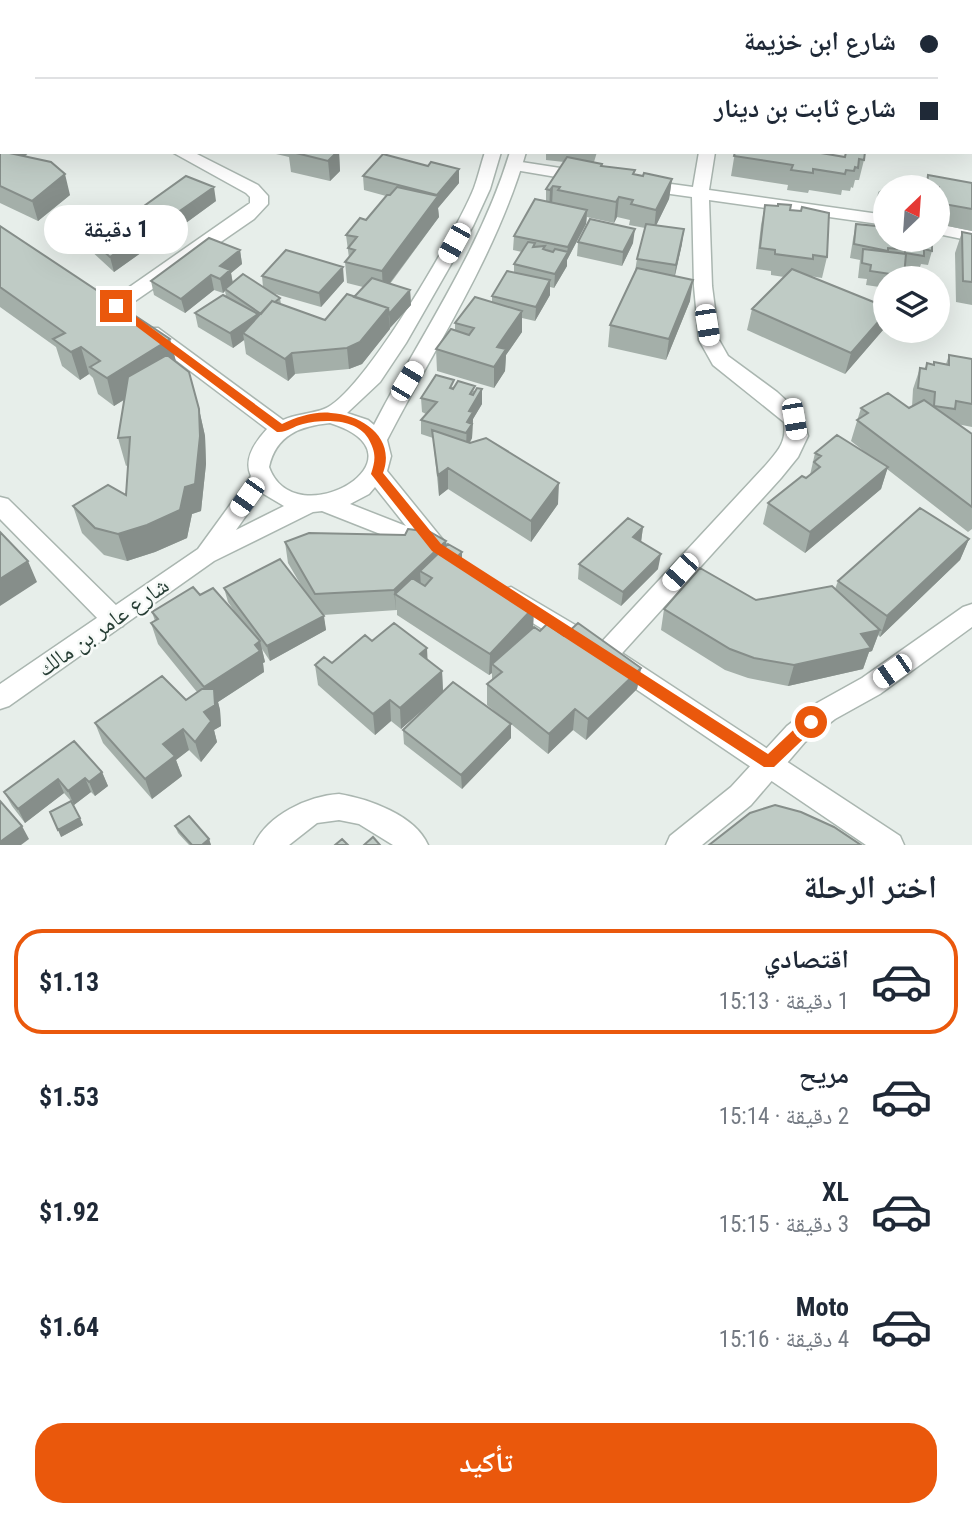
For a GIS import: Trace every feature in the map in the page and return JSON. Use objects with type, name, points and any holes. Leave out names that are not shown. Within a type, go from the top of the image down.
[{"type":"street","points":[[116,306],[248,215],[259,204],[259,196],[239,180],[184,154]]},
{"type":"street","points":[[331,416],[373,377],[402,332],[464,226],[482,189],[492,154]]},
{"type":"street","points":[[605,655],[773,472],[790,452],[797,436],[794,419],[770,397],[720,360],[709,340],[703,286],[699,194],[707,154]]},
{"type":"street","points":[[317,504],[356,493],[377,474],[381,462],[377,440],[394,404],[493,225],[517,159],[614,181],[873,219]]},
{"type":"street","points":[[950,231],[972,236]]},
{"type":"street","points":[[94,291],[281,429]]},
{"type":"street","points":[[377,440],[359,424],[331,416],[300,420],[281,429],[265,444],[259,455],[261,478],[279,496],[317,504],[436,547],[458,562]]},
{"type":"street","points":[[377,474],[436,547]]},
{"type":"street","name":"شارع عامر بن مالك","points":[[206,555],[261,478]]},
{"type":"street","name":"شارع عامر بن مالك","points":[[0,698],[206,555],[317,504]]},
{"type":"street","points":[[0,505],[114,619]]},
{"type":"street","points":[[490,583],[605,655],[890,845]]},
{"type":"street","points":[[680,845],[741,796],[796,734],[826,710],[871,686],[972,614]]},
{"type":"street","points":[[268,845],[311,812],[334,806],[363,812],[387,822],[414,845]]},
{"type":"building","points":[[0,154],[14,154],[51,162],[65,174],[32,201],[0,186]]},
{"type":"building","points":[[300,154],[335,154],[328,161]]},
{"type":"building","points":[[383,154],[428,166],[431,162],[459,169],[437,195],[363,176]]},
{"type":"building","points":[[827,154],[845,157],[846,154],[865,154],[864,160],[859,159],[858,168],[855,167],[854,171],[846,170],[845,174],[813,169],[813,173],[791,170],[793,165],[734,156]]},
{"type":"building","points":[[567,157],[602,164],[601,166],[635,170],[633,174],[643,176],[644,173],[672,179],[656,210],[631,204],[633,200],[619,197],[616,202],[558,190],[560,187],[546,189]]},
{"type":"building","points":[[186,176],[214,187],[164,222],[137,211]]},
{"type":"building","points":[[950,179],[972,183],[972,209],[950,205]]},
{"type":"building","points":[[397,187],[438,196],[382,271],[345,262],[355,250],[348,248],[357,237],[346,235],[360,218],[366,220]]},
{"type":"building","points":[[535,199],[587,210],[568,247],[514,236]]},
{"type":"building","points":[[765,205],[791,205],[790,210],[801,211],[802,207],[829,213],[827,257],[813,255],[813,259],[775,254],[775,250],[760,248]]},
{"type":"building","points":[[119,210],[156,226],[110,257],[85,234]]},
{"type":"building","points":[[590,219],[635,229],[623,252],[578,242]]},
{"type":"building","points":[[646,224],[684,229],[676,265],[637,259]]},
{"type":"building","points":[[856,224],[873,226],[873,248],[854,244]]},
{"type":"building","points":[[0,226],[170,339],[107,378],[90,367],[100,361],[81,347],[71,352],[53,339],[65,333],[0,287]]},
{"type":"building","points":[[962,232],[972,234],[972,282],[963,281]]},
{"type":"building","points":[[209,238],[240,250],[220,266],[230,270],[220,279],[211,275],[181,299],[151,281]]},
{"type":"building","points":[[528,242],[535,243],[533,247],[545,246],[543,249],[553,252],[555,249],[568,252],[555,274],[514,264]]},
{"type":"building","points":[[863,249],[906,254],[905,266],[873,266],[873,271],[870,271],[871,265],[862,263]]},
{"type":"building","points":[[286,250],[343,267],[319,293],[262,276]]},
{"type":"building","points":[[924,252],[924,256],[905,253]]},
{"type":"building","points":[[637,268],[693,280],[669,339],[610,325]]},
{"type":"building","points":[[792,269],[873,302],[873,328],[851,353],[752,309]]},
{"type":"building","points":[[507,271],[550,280],[536,307],[492,296]]},
{"type":"building","points":[[243,274],[280,298],[272,301],[261,314],[225,289]]},
{"type":"building","points":[[372,278],[410,290],[389,314],[388,308],[354,297]]},
{"type":"building","points":[[347,294],[388,308],[360,342],[347,348],[292,353],[285,359],[243,333],[272,301],[325,320]]},
{"type":"building","points":[[223,295],[258,314],[230,333],[195,313]]},
{"type":"building","points":[[475,297],[522,311],[497,347],[506,349],[494,367],[436,349],[451,329],[469,335],[474,328],[455,323]]},
{"type":"building","points":[[167,355],[189,372],[199,409],[200,436],[195,484],[185,487],[180,510],[147,525],[118,534],[95,528],[73,506],[108,485],[126,495],[130,437],[118,438],[128,377]]},
{"type":"building","points":[[949,355],[972,359],[972,404],[956,401],[955,409],[934,406],[935,392],[918,388],[920,368],[926,369],[927,363],[934,365],[934,362],[949,365]]},
{"type":"building","points":[[436,375],[454,380],[450,388],[453,389],[458,381],[475,386],[470,394],[473,395],[477,388],[482,389],[469,411],[473,412],[467,422],[472,424],[466,433],[421,420],[437,402],[421,398]]},
{"type":"building","points":[[888,393],[909,408],[924,400],[972,434],[972,507],[857,420],[868,413],[861,408]]},
{"type":"building","points":[[432,430],[470,443],[486,438],[559,483],[531,521],[448,468],[438,475]]},
{"type":"building","points":[[837,435],[888,467],[810,532],[768,503],[802,476],[806,478],[820,467],[814,462],[821,456],[815,453]]},
{"type":"building","points":[[920,508],[969,539],[887,616],[838,581]]},
{"type":"building","points":[[628,518],[643,527],[633,537],[661,554],[623,592],[579,564]]},
{"type":"building","points":[[408,529],[430,532],[446,541],[394,590],[315,594],[285,542],[309,533],[405,535]]},
{"type":"building","points":[[0,532],[28,561],[0,579]]},
{"type":"building","points":[[448,544],[462,552],[455,559],[534,607],[490,654],[395,594],[412,578],[425,586],[432,578],[420,571]]},
{"type":"building","points":[[280,559],[324,616],[267,646],[224,588]]},
{"type":"building","points":[[700,568],[756,600],[832,586],[880,630],[861,634],[871,648],[794,665],[754,658],[730,649],[664,609]]},
{"type":"building","points":[[193,587],[200,595],[213,588],[260,641],[255,645],[260,651],[204,687],[151,623],[158,619],[152,612]]},
{"type":"building","points":[[394,623],[427,648],[420,654],[442,671],[400,708],[390,700],[373,714],[315,665],[324,657],[332,663],[365,635],[372,641]]},
{"type":"building","points":[[578,623],[641,668],[588,719],[575,709],[549,734],[487,684],[502,672],[492,664],[534,627],[540,631],[547,624],[564,636]]},
{"type":"building","points":[[162,676],[186,700],[202,689],[214,689],[215,705],[204,712],[211,721],[195,742],[183,729],[163,744],[175,756],[145,779],[95,723]]},
{"type":"building","points":[[453,682],[511,724],[461,775],[403,730]]},
{"type":"building","points":[[74,741],[102,772],[89,782],[85,778],[68,791],[58,779],[18,809],[4,792]]},
{"type":"building","points":[[0,801],[22,826],[0,842]]},
{"type":"building","points":[[71,801],[80,818],[58,830],[50,812]]},
{"type":"building","points":[[775,805],[801,812],[834,827],[861,845],[709,845],[750,813]]},
{"type":"building","points":[[189,816],[209,839],[202,845],[192,845],[175,826]]},
{"type":"building","points":[[373,837],[380,845],[364,845]]},
{"type":"building","points":[[342,839],[348,845],[335,845]]},
{"type":"route","points":[[116,306],[281,429],[300,420],[331,416],[359,424],[370,431],[381,451],[377,474],[436,547],[769,763],[811,722]]}]
